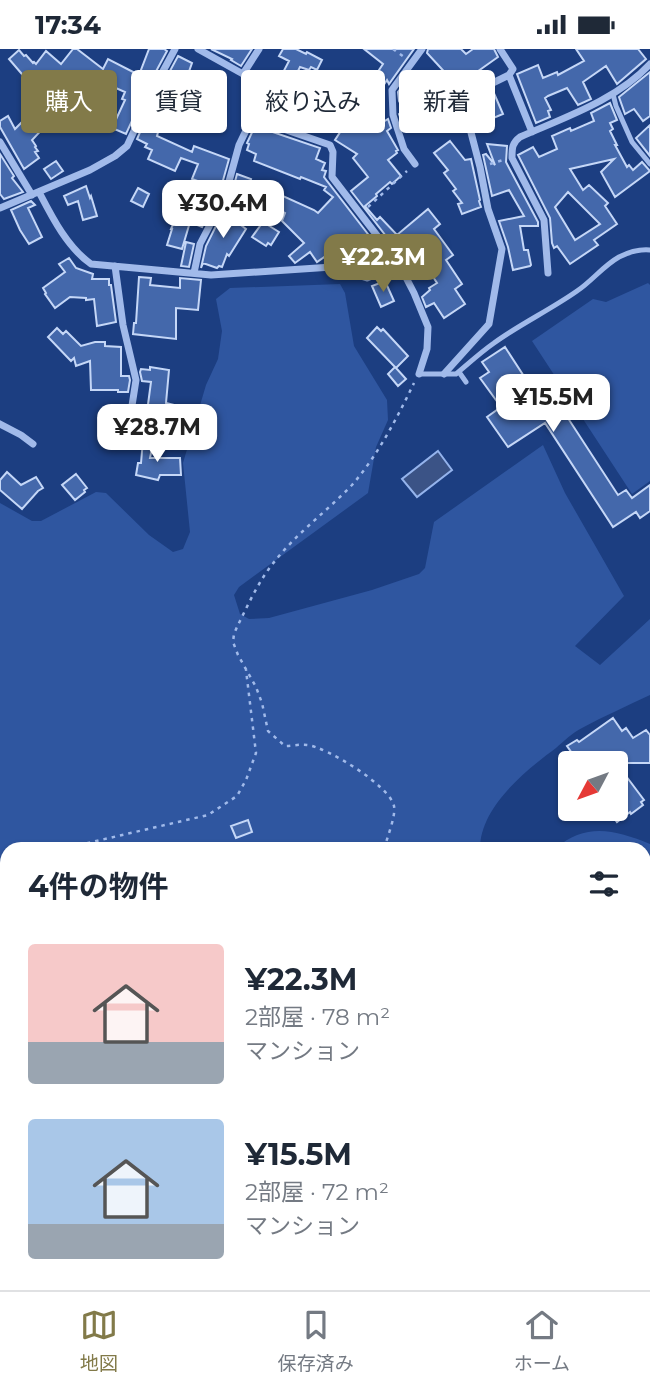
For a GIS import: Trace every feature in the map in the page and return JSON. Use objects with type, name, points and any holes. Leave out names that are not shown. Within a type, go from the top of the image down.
[{"type":"street","points":[[0,208],[90,170],[127,146],[175,49]]},
{"type":"street","points":[[198,49],[241,72]]},
{"type":"street","points":[[245,70],[259,49]]},
{"type":"street","points":[[415,164],[404,149],[393,115],[392,90],[422,49]]},
{"type":"street","points":[[444,374],[489,324],[502,249],[488,209],[462,98],[509,75],[513,69],[500,49]]},
{"type":"street","points":[[548,273],[544,220],[512,158],[514,142],[613,94],[640,75],[650,64]]},
{"type":"street","points":[[509,75],[531,132]]},
{"type":"street","points":[[194,273],[200,244],[225,195],[245,133]]},
{"type":"street","points":[[295,133],[330,145],[333,152],[332,177],[399,264],[415,293],[428,327],[427,349],[419,374]]},
{"type":"street","points":[[0,142],[80,256],[91,264],[211,275],[332,267],[367,278],[399,264]]},
{"type":"street","points":[[115,266],[123,325],[136,380],[131,412],[120,446]]},
{"type":"street","points":[[0,424],[33,444]]},
{"type":"lane","points":[[613,94],[615,106],[632,142],[650,164]]},
{"type":"lane","points":[[419,374],[456,374],[494,343],[576,291],[616,259],[643,249],[650,250]]},
{"type":"lane","points":[[459,372],[466,382]]},
{"type":"path","points":[[393,49],[412,62]]},
{"type":"path","points":[[480,167],[512,158]]},
{"type":"path","points":[[361,213],[415,164]]},
{"type":"path","points":[[386,842],[394,805],[383,787],[331,753],[306,745],[285,746],[277,740],[268,731],[262,703],[233,642],[234,634],[272,564],[287,546],[354,482],[386,435],[419,374]]},
{"type":"path","points":[[92,842],[208,815],[237,796],[256,753],[246,667]]},
{"type":"shaded area","points":[[648,283],[650,481],[632,494],[532,341],[593,299],[606,302]]},
{"type":"shaded area","points":[[340,284],[345,293],[354,346],[387,400],[388,420],[376,447],[368,493],[239,587],[234,595],[240,614],[249,619],[269,618],[372,590],[419,574],[425,568],[434,522],[543,445],[565,493],[624,596],[575,646],[600,665],[650,619],[650,695],[578,730],[518,779],[496,805],[488,819],[481,842],[0,842],[0,503],[32,521],[41,521],[96,492],[106,493],[149,535],[173,552],[183,549],[190,532],[183,463],[206,385],[218,359],[222,331],[216,299],[230,288]]},
{"type":"shaded area","points":[[438,451],[452,470],[417,497],[402,479]]},
{"type":"shaded area","points":[[589,832],[625,835],[644,842],[564,842]]},
{"type":"building","points":[[73,49],[77,49],[103,69],[108,59],[131,71],[131,123],[126,134],[117,130],[117,117],[125,100],[122,99],[125,92],[117,88],[117,70],[21,70],[21,73],[9,59],[19,50],[36,64],[46,51],[61,64]]},
{"type":"building","points":[[149,49],[167,51],[157,70],[141,70]]},
{"type":"building","points":[[211,49],[252,49],[241,66]]},
{"type":"building","points":[[283,49],[296,49],[322,60],[317,70],[300,67],[298,70],[284,70],[289,61],[279,56]]},
{"type":"building","points":[[364,49],[414,49],[389,84],[387,80],[385,83],[385,70],[379,70],[383,64]]},
{"type":"building","points":[[428,49],[461,49],[466,54],[473,49],[494,49],[498,57],[480,70],[443,70],[427,53]]},
{"type":"building","points":[[576,49],[638,49],[646,59],[617,84],[606,66],[583,82],[591,99],[578,105],[567,88],[548,96],[545,98],[551,110],[548,111],[550,117],[536,123],[517,74],[538,65],[543,78],[557,72],[558,75],[584,61]]},
{"type":"building","points":[[178,56],[192,63],[190,70],[170,70]]},
{"type":"building","points":[[650,72],[650,116],[643,121],[634,109],[625,114],[619,97]]},
{"type":"building","points":[[495,96],[503,114],[495,117]]},
{"type":"building","points":[[610,103],[617,120],[610,123],[613,129],[610,131],[627,167],[629,165],[633,170],[642,162],[650,171],[615,197],[601,172],[614,159],[570,169],[583,190],[589,185],[608,203],[605,206],[617,224],[594,240],[598,245],[570,264],[557,246],[554,248],[550,218],[518,155],[533,147],[539,157],[557,149],[552,136],[594,121],[591,113]],"holes":[[[568,192],[600,224],[575,240],[555,207]]]},
{"type":"building","points":[[8,116],[15,129],[21,123],[21,133],[39,133],[32,140],[39,158],[24,169],[0,127],[0,121]]},
{"type":"building","points":[[388,119],[391,128],[387,131],[398,150],[388,160],[401,176],[392,184],[390,182],[365,206],[377,220],[380,217],[397,235],[428,209],[440,224],[434,229],[453,255],[446,260],[462,284],[455,289],[465,304],[444,318],[434,303],[426,307],[422,297],[437,283],[426,266],[411,274],[408,268],[410,267],[351,191],[368,177],[353,158],[357,154],[335,140],[340,133],[385,133],[385,121]]},
{"type":"building","points":[[650,125],[650,156],[636,138]]},
{"type":"building","points":[[140,133],[158,133],[157,136],[192,152],[194,146],[229,159],[222,184],[217,182],[214,187],[192,179],[198,164],[181,158],[175,171],[148,159],[152,150],[137,139]]},
{"type":"building","points":[[252,133],[276,133],[320,148],[316,159],[325,163],[322,170],[326,171],[324,177],[371,238],[360,246],[371,260],[363,266],[354,254],[340,263],[330,253],[317,262],[310,252],[295,263],[289,256],[304,243],[282,221],[285,213],[277,209],[283,196],[318,213],[333,197],[324,190],[326,187],[254,161],[256,154],[247,150]]},
{"type":"building","points":[[450,141],[465,160],[471,159],[480,200],[481,207],[462,214],[458,204],[462,203],[453,191],[456,189],[444,173],[448,170],[434,153]]},
{"type":"building","points":[[487,144],[507,146],[506,162],[538,222],[538,226],[520,226],[530,266],[513,270],[499,221],[524,216],[509,190],[492,196],[483,155],[486,154],[495,165]]},
{"type":"building","points":[[0,154],[14,176],[12,178],[23,192],[4,199],[0,194]]},
{"type":"building","points":[[56,161],[63,171],[51,179],[44,169]]},
{"type":"building","points":[[237,174],[251,179],[249,185],[252,186],[248,196],[233,189]]},
{"type":"building","points":[[86,186],[97,216],[83,220],[78,201],[68,205],[64,196]]},
{"type":"building","points":[[189,187],[215,202],[202,227],[190,222],[182,249],[167,245]]},
{"type":"building","points":[[138,188],[149,194],[143,207],[131,201]]},
{"type":"building","points":[[31,201],[35,205],[28,208],[42,237],[29,244],[11,210]]},
{"type":"building","points":[[225,208],[236,214],[233,219],[246,229],[229,256],[227,254],[222,267],[203,263],[201,268],[206,246]]},
{"type":"building","points":[[263,222],[279,232],[271,245],[268,243],[266,246],[252,237]]},
{"type":"building","points":[[186,242],[194,244],[189,267],[181,266]]},
{"type":"building","points":[[69,258],[76,268],[93,274],[92,279],[109,279],[116,322],[97,326],[94,299],[70,297],[55,308],[43,288],[65,272],[59,264]]},
{"type":"building","points":[[139,277],[151,278],[150,285],[180,288],[180,278],[201,280],[198,310],[176,308],[176,339],[133,334]]},
{"type":"building","points":[[385,281],[394,301],[381,307],[372,286]]},
{"type":"building","points":[[377,327],[381,331],[383,329],[408,356],[396,368],[406,379],[398,386],[388,374],[395,367],[367,338]]},
{"type":"building","points":[[57,328],[63,334],[66,331],[81,346],[105,342],[105,346],[121,347],[121,376],[129,376],[128,392],[91,390],[90,361],[76,366],[74,358],[71,361],[48,337]]},
{"type":"building","points":[[505,347],[540,401],[554,393],[618,495],[626,490],[632,498],[650,485],[650,511],[640,518],[636,512],[613,527],[545,423],[508,447],[487,417],[501,407],[480,378],[489,372],[482,362]]},
{"type":"building","points":[[150,367],[169,370],[166,403],[203,412],[202,419],[186,417],[182,432],[172,429],[176,416],[147,412],[151,382],[142,381],[140,372],[141,369],[150,370]]},
{"type":"building","points":[[143,440],[153,443],[150,458],[180,458],[181,475],[160,475],[158,480],[136,475],[138,463],[141,463]]},
{"type":"building","points":[[7,472],[21,485],[36,477],[43,488],[22,509],[0,490],[0,480]]},
{"type":"building","points":[[76,474],[87,488],[75,500],[62,485]]},
{"type":"building","points":[[613,718],[622,731],[626,728],[633,738],[646,730],[650,735],[650,763],[628,763],[628,751],[571,751],[567,746],[577,740],[579,742]]},
{"type":"building","points":[[628,779],[644,800],[641,802],[643,805],[631,814],[628,814]]},
{"type":"building","points":[[248,820],[252,832],[236,838],[231,826]]}]
